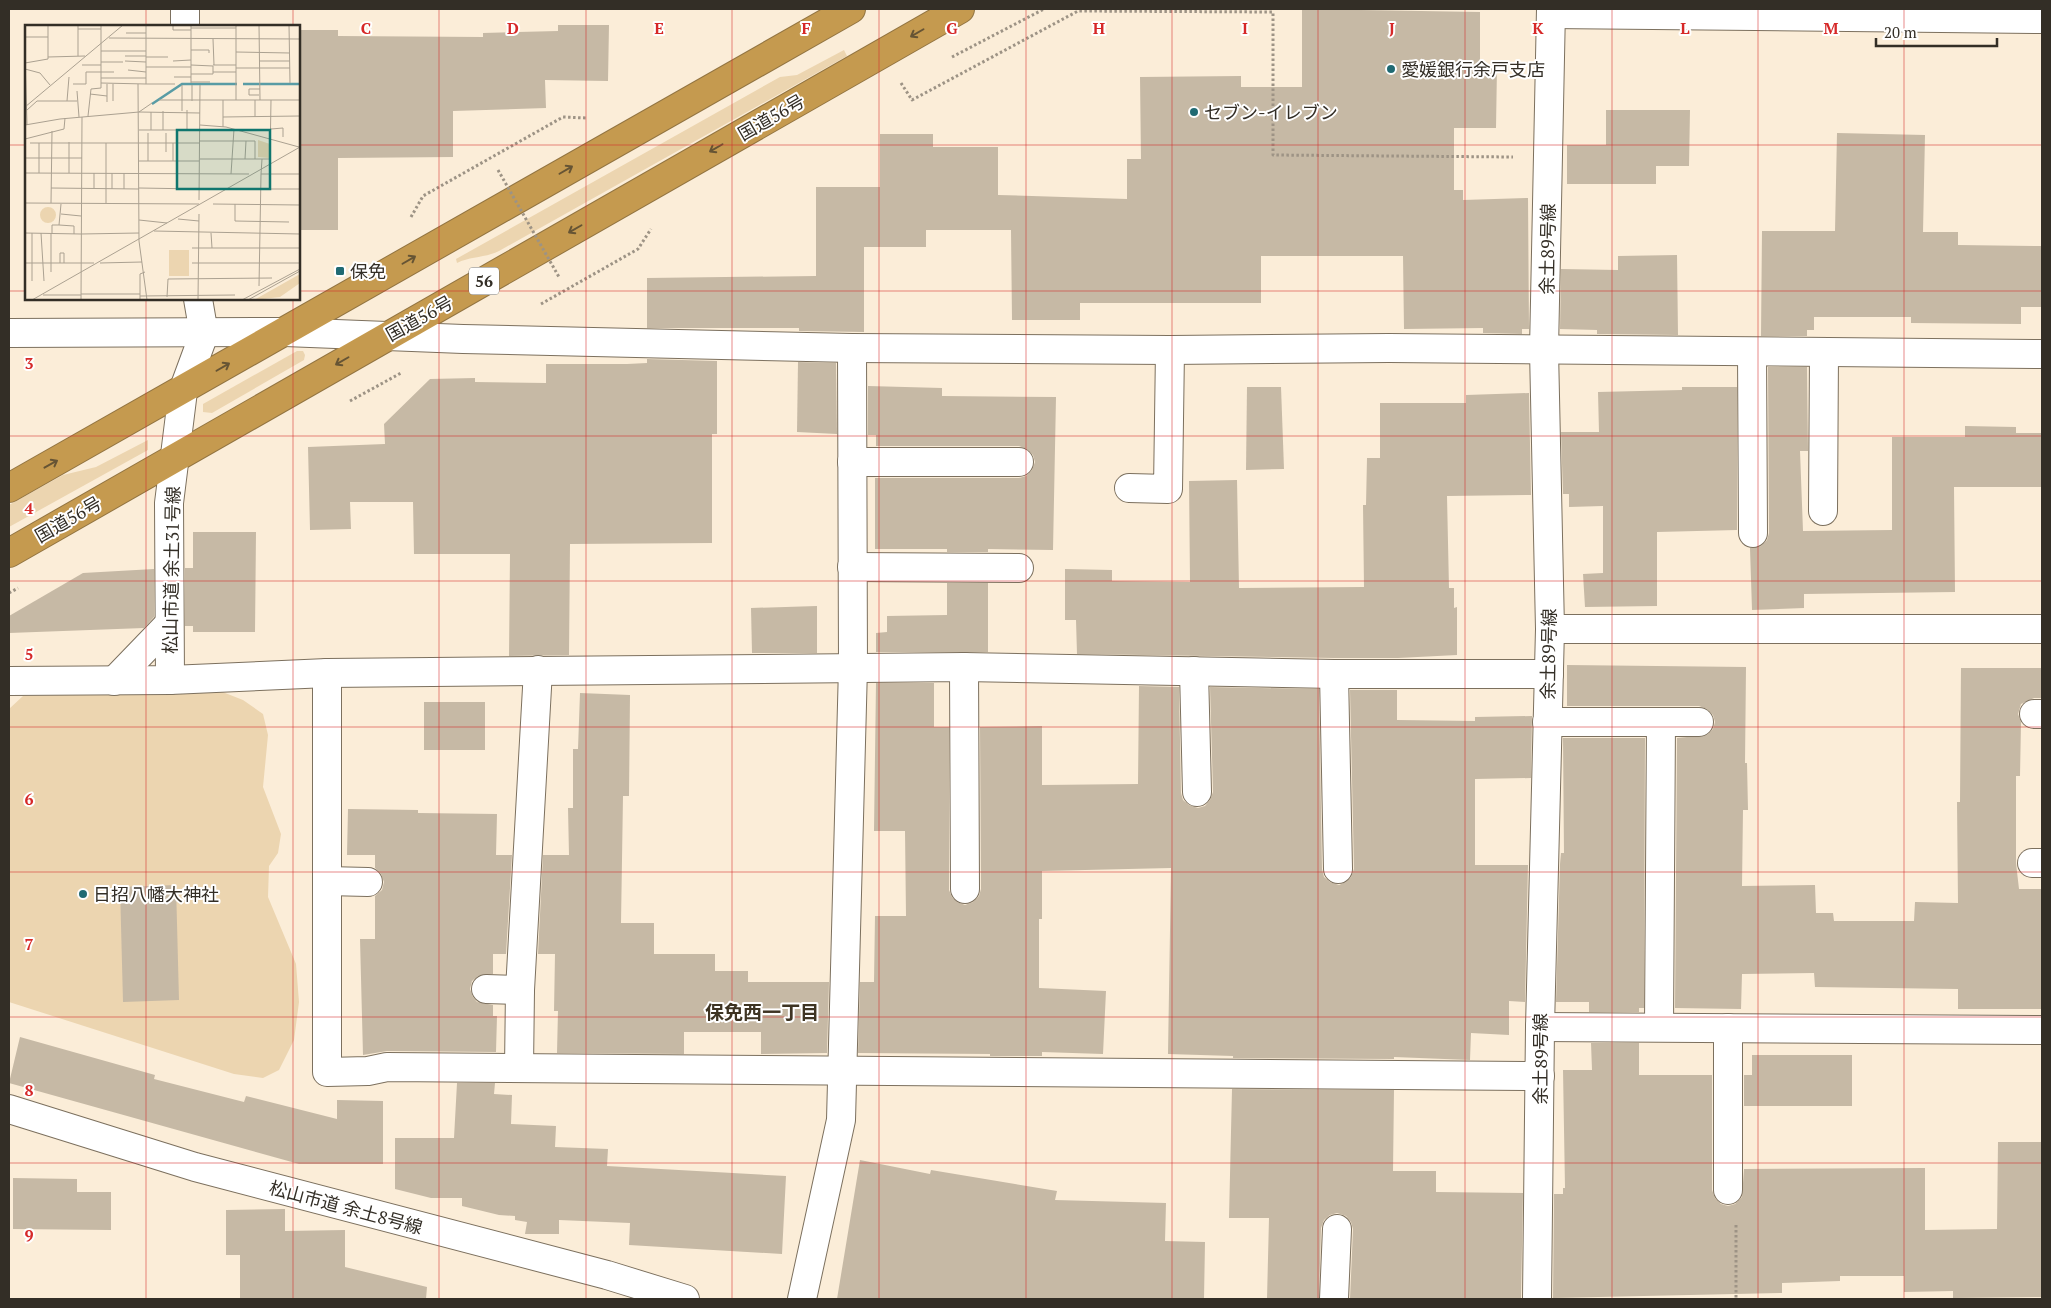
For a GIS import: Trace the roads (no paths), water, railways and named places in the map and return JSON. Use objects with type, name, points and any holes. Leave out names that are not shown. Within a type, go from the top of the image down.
[{"type":"highway","points":[[9,488],[850,9]]},
{"type":"highway","name":"国道56号","points":[[9,553],[960,9]]},
{"type":"street","points":[[185,9],[185,25]]},
{"type":"street","points":[[1551,12],[2042,19]]},
{"type":"street","name":"余土89号線","points":[[1537,1299],[1540,1027],[1550,629],[1544,350],[1551,12]]},
{"type":"street","points":[[198,300],[204,334]]},
{"type":"street","points":[[9,333],[204,334],[285,332],[852,348],[1170,350],[1389,348],[2042,354]]},
{"type":"street","name":"松山市道 余土31号線","points":[[170,673],[168,503],[183,390],[204,334]]},
{"type":"street","points":[[802,1299],[841,1120],[853,667],[852,348]]},
{"type":"street","points":[[1128,488],[1168,489],[1170,350]]},
{"type":"street","points":[[1752,352],[1753,533]]},
{"type":"street","points":[[1823,512],[1824,353]]},
{"type":"street","points":[[852,462],[1019,462]]},
{"type":"street","points":[[852,567],[1019,568]]},
{"type":"street","points":[[114,681],[169,624]]},
{"type":"street","points":[[1550,629],[2042,629]]},
{"type":"street","points":[[9,681],[114,681],[170,673],[263,674],[853,667],[964,667],[1334,674],[1548,674]]},
{"type":"street","points":[[964,667],[965,889]]},
{"type":"street","points":[[519,1068],[520,990],[538,670]]},
{"type":"street","points":[[1194,671],[1197,792]]},
{"type":"street","points":[[327,673],[327,1072],[368,1071],[387,1067],[1540,1076]]},
{"type":"street","points":[[1334,674],[1338,869]]},
{"type":"street","points":[[1547,722],[1699,722]]},
{"type":"street","points":[[1659,1028],[1661,722]]},
{"type":"street","points":[[327,881],[368,882]]},
{"type":"street","points":[[486,989],[520,990]]},
{"type":"street","points":[[1540,1027],[2042,1030]]},
{"type":"street","points":[[1728,1028],[1728,1190]]},
{"type":"street","name":"松山市道 余土8号線","points":[[9,1110],[195,1167],[607,1275],[684,1299]]},
{"type":"street","points":[[1334,1299],[1337,1229]]},
{"type":"place","name":"愛媛銀行余戸支店","points":[[1391,69]]},
{"type":"place","name":"セブン-イレブン","points":[[1194,112]]},
{"type":"place","name":"保免","points":[[340,271]]},
{"type":"place","name":"日招八幡大神社","points":[[83,894]]},
{"type":"district","name":"保免西一丁目","points":[[762,1011]]}]
